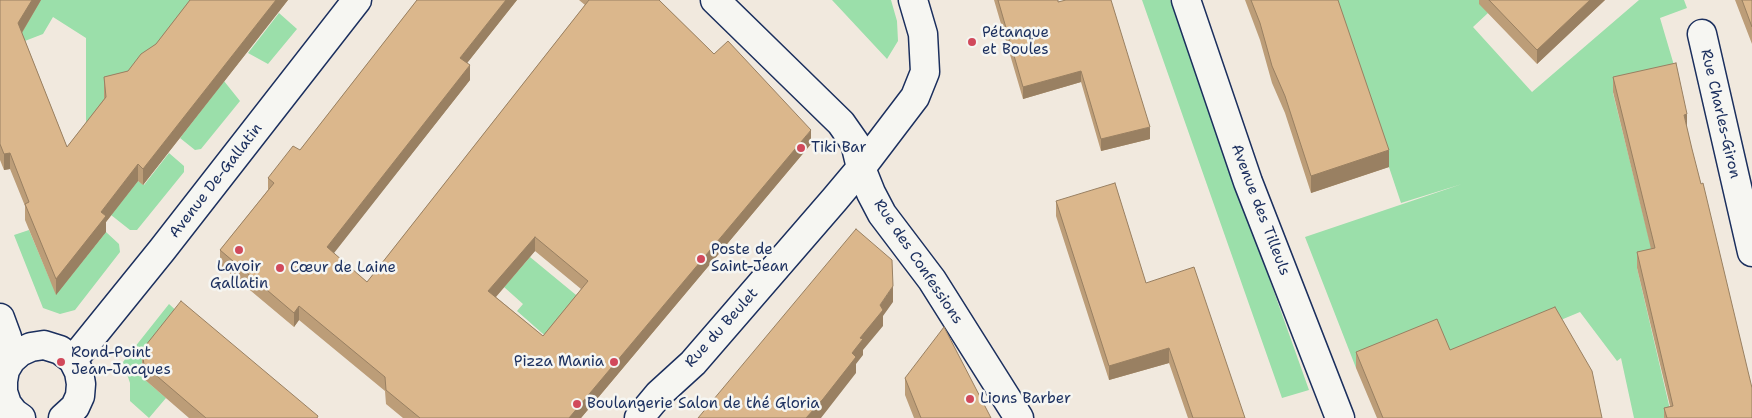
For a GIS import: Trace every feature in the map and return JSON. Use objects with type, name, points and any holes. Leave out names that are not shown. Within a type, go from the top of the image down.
[{"type":"street","name":"Avenue De-Gallatin","points":[[73,360],[358,0]]},
{"type":"street","name":"Rue des Confessions","points":[[716,0],[841,123],[855,143],[871,192],[882,214],[932,280],[1019,418]]},
{"type":"street","name":"Rue du Beulet","points":[[639,418],[660,394],[693,363],[862,168],[916,97],[925,72],[923,34],[913,0]]},
{"type":"street","name":"Avenue des Tilleuls","points":[[1186,0],[1248,182],[1340,418]]},
{"type":"street","name":"Rue Charles-Giron","points":[[1702,34],[1752,252]]},
{"type":"street","points":[[0,318],[6,337],[3,392],[7,404],[21,418]]},
{"type":"street","points":[[5,374],[20,352],[26,349],[44,345],[60,350],[73,360],[80,378],[87,407],[75,407],[63,418]]},
{"type":"green space","points":[[41,0],[202,0],[86,139],[86,38],[53,17],[43,34],[4,49]]},
{"type":"green space","points":[[832,0],[891,0],[897,21],[898,41],[887,59]]},
{"type":"green space","points":[[1142,0],[1170,0],[1309,390],[1282,398]]},
{"type":"green space","points":[[1333,0],[1483,0],[1488,13],[1473,27],[1532,92],[1639,0],[1684,0],[1687,8],[1660,18],[1676,72],[1613,93],[1655,263],[1637,268],[1672,418],[1634,418],[1621,358],[1617,361],[1580,312],[1450,366],[1437,335],[1356,368],[1305,237],[1462,184],[1401,203]]},
{"type":"green space","points":[[279,13],[297,29],[268,64],[248,53]]},
{"type":"green space","points":[[224,81],[240,101],[201,149],[195,150],[180,138]]},
{"type":"green space","points":[[169,153],[184,166],[184,172],[137,230],[130,230],[111,215],[138,181],[144,185]]},
{"type":"green space","points":[[29,230],[50,280],[66,282],[106,232],[119,244],[120,252],[75,310],[60,314],[43,308],[14,235]]},
{"type":"green space","points":[[530,257],[587,304],[551,341],[517,311],[523,304],[504,287]]},
{"type":"green space","points":[[169,304],[181,315],[144,379],[166,398],[149,418],[130,401],[130,383],[123,362]]},
{"type":"building","points":[[0,0],[32,0],[18,23],[67,147],[106,97],[104,77],[128,71],[141,54],[156,44],[190,0],[276,0],[143,169],[138,164],[101,212],[106,216],[56,279],[25,204],[29,202],[10,153],[4,154],[0,144]]},
{"type":"building","points":[[417,0],[506,0],[460,58],[470,65],[327,247],[367,282],[589,0],[659,0],[714,54],[728,41],[811,130],[569,418],[420,418],[386,390],[385,377],[299,306],[294,313],[220,250],[274,183],[268,178],[293,146],[300,150]],"holes":[[[535,237],[588,281],[543,336],[488,291]]]},
{"type":"building","points":[[998,0],[1058,0],[1058,2],[1066,0],[1111,0],[1150,127],[1101,139],[1081,71],[1023,87]]},
{"type":"building","points":[[1251,0],[1338,0],[1389,150],[1311,176]]},
{"type":"building","points":[[1489,0],[1590,0],[1537,50]]},
{"type":"building","points":[[1742,0],[1752,0],[1752,27]]},
{"type":"building","points":[[1676,63],[1687,114],[1684,115],[1701,184],[1703,183],[1752,388],[1752,418],[1667,418],[1664,408],[1673,406],[1637,252],[1655,248],[1613,77]]},
{"type":"building","points":[[1115,183],[1146,283],[1194,267],[1245,418],[1193,418],[1169,348],[1109,366],[1056,201]]},
{"type":"building","points":[[856,229],[892,260],[893,286],[880,305],[883,310],[860,338],[863,339],[852,353],[856,357],[823,399],[806,418],[698,418]]},
{"type":"building","points":[[181,301],[318,416],[317,418],[206,418],[144,365],[142,350]]},
{"type":"building","points":[[1555,307],[1592,371],[1602,418],[1383,418],[1356,352],[1437,319],[1450,350]]},
{"type":"building","points":[[944,327],[991,418],[921,418],[905,378]]},
{"type":"place","name":"Pétanque et Boules","points":[[972,42]]},
{"type":"place","name":"Tiki Bar","points":[[801,148]]},
{"type":"place","name":"Lavoir Gallatin","points":[[239,250]]},
{"type":"place","name":"Poste de Saint-Jean","points":[[701,259]]},
{"type":"place","name":"Cœur de Laine","points":[[280,268]]},
{"type":"place","name":"Rond-Point Jean-Jacques","points":[[61,362]]},
{"type":"place","name":"Pizza Mania","points":[[614,362]]},
{"type":"place","name":"Lions Barber","points":[[970,399]]},
{"type":"place","name":"Boulangerie Salon de thé Gloria","points":[[577,404]]}]
